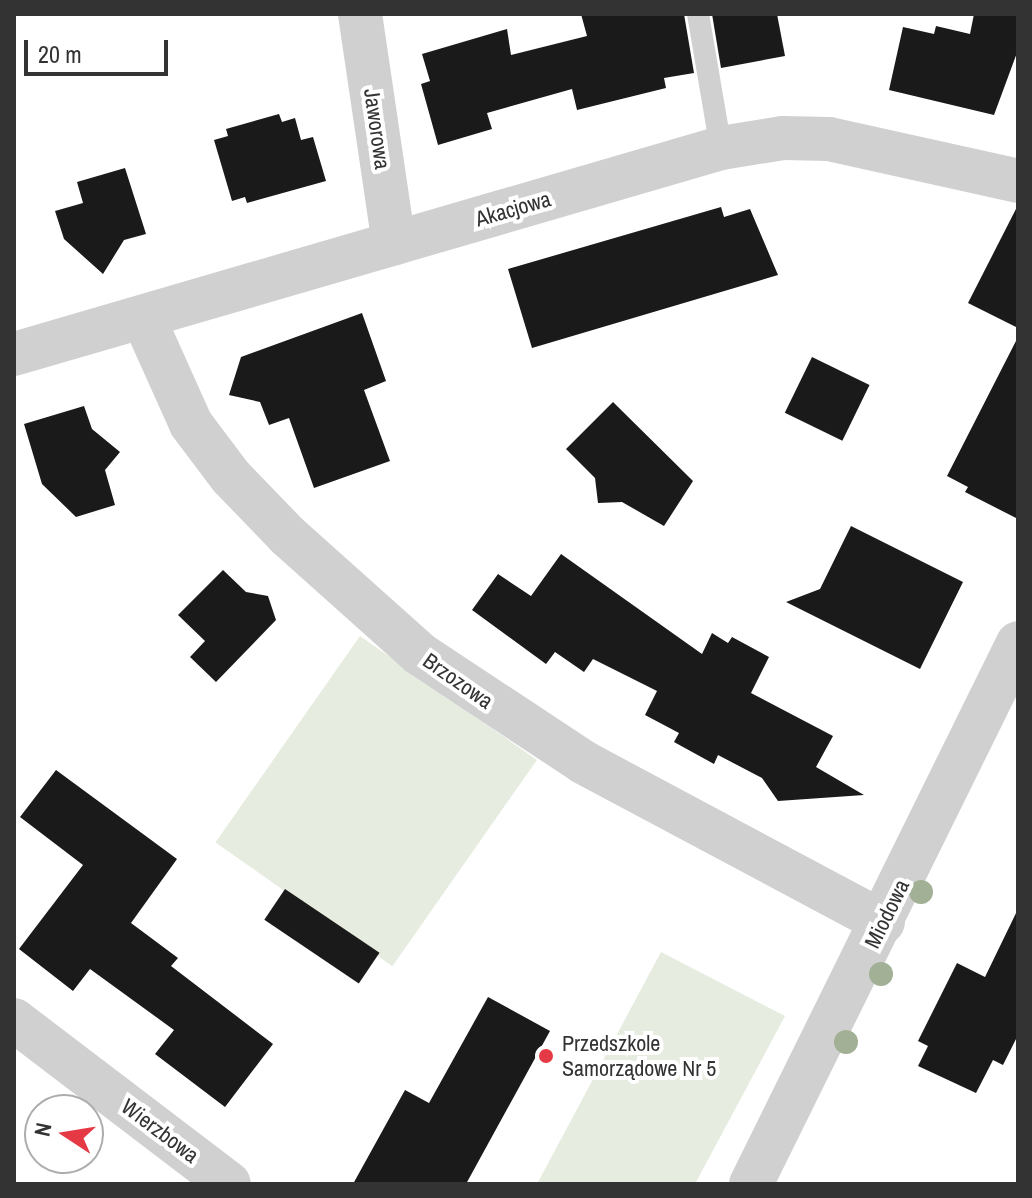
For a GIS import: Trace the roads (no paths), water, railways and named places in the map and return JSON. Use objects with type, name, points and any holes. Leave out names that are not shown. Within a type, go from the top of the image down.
[{"type":"street","name":"Jaworowa","points":[[360,14],[394,244]]},
{"type":"street","name":"Akacjowa","points":[[14,354],[721,148],[783,138],[829,139],[1018,181]]},
{"type":"street","name":"Brzozowa","points":[[143,317],[191,424],[231,477],[402,639],[572,756],[883,922]]},
{"type":"street","name":"Miodowa","points":[[751,1184],[883,922],[1018,643]]},
{"type":"street","name":"Wierzbowa","points":[[14,1020],[229,1184]]},
{"type":"lane","points":[[698,14],[721,148]]},
{"type":"place","name":"Przedszkole Samorządowe Nr 5","points":[[546,1056]]}]
